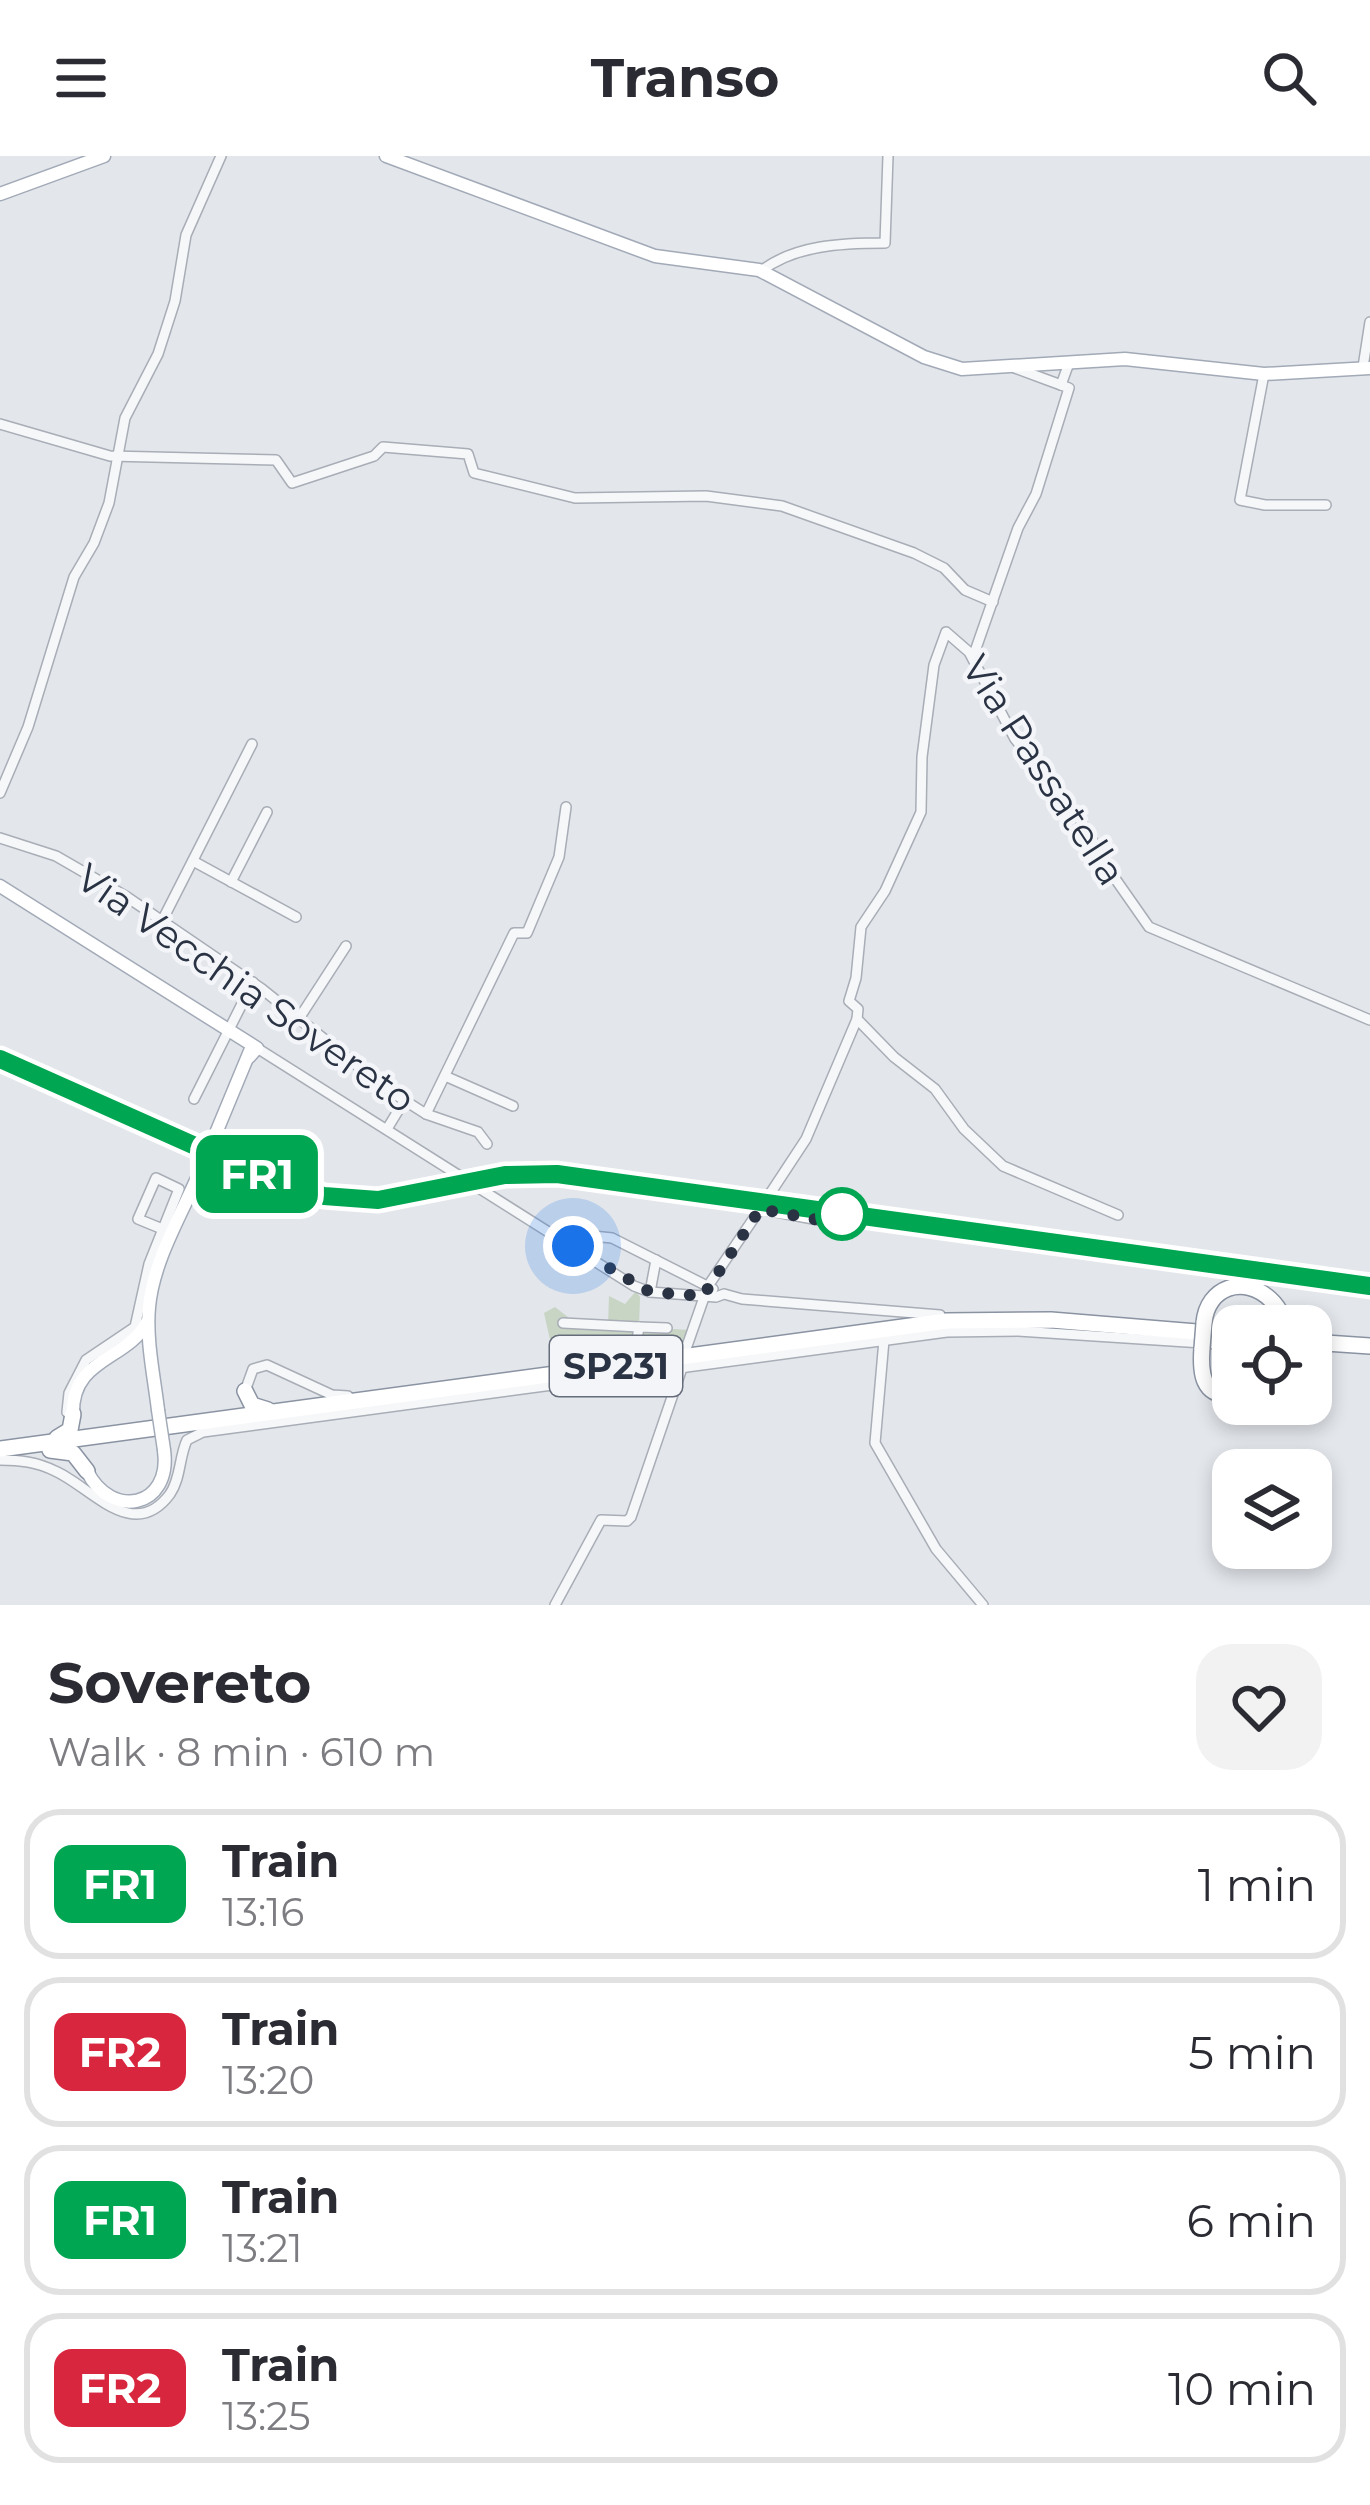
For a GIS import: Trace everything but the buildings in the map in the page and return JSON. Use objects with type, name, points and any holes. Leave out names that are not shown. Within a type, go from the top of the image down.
[{"type":"highway","points":[[1212,1391],[1201,1372],[1204,1323],[1212,1297],[1234,1287],[1261,1292],[1271,1305]]},
{"type":"highway","name":"SP231","points":[[82,1476],[94,1446],[192,1423],[962,1320],[1051,1320],[1212,1338]]},
{"type":"highway","name":"SP231","points":[[2,1453],[947,1326],[1028,1324],[1212,1338]]},
{"type":"highway","points":[[1332,1346],[1367,1348]]},
{"type":"highway","points":[[1332,1348],[1367,1348]]},
{"type":"highway","points":[[245,1391],[249,1402],[260,1409],[316,1406]]},
{"type":"highway","points":[[192,1423],[232,1413],[245,1391]]},
{"type":"highway","name":"SP231","points":[[73,1414],[92,1432],[149,1431]]},
{"type":"highway","points":[[2,1453],[63,1436],[72,1426],[73,1414]]},
{"type":"highway","points":[[2,1453],[65,1450],[77,1456],[82,1476]]},
{"type":"main road","points":[[0,194],[104,156]]},
{"type":"main road","points":[[386,156],[655,256],[760,271],[943,364],[962,369],[1140,359],[1264,374],[1366,368]]},
{"type":"main road","points":[[0,886],[228,1030],[252,1050],[153,1283],[148,1318],[164,1450],[163,1480],[154,1493],[142,1499],[113,1498],[82,1476]]},
{"type":"main road","points":[[126,1348],[148,1318]]},
{"type":"main road","points":[[73,1414],[74,1397],[89,1370],[105,1356],[150,1345]]},
{"type":"main road","points":[[126,1348],[142,1354],[152,1367]]},
{"type":"street","points":[[0,794],[28,727],[74,578],[103,521],[125,418],[158,354],[176,301],[186,235],[221,156]]},
{"type":"street","points":[[760,271],[795,253],[885,243],[888,156]]},
{"type":"street","points":[[1366,368],[1370,322]]},
{"type":"street","points":[[1061,385],[1069,363]]},
{"type":"street","points":[[973,658],[1018,528],[1036,494],[1069,388],[1015,368]]},
{"type":"street","points":[[1264,374],[1240,500],[1265,506],[1326,505]]},
{"type":"street","points":[[0,424],[105,455],[275,460],[294,483],[374,456],[383,447],[468,454],[475,473],[574,498],[755,500],[914,553],[944,568],[962,588],[993,602]]},
{"type":"street","name":"Via Passatella","points":[[634,1358],[686,1348],[706,1291],[806,1139],[857,1019],[858,1009],[849,1001],[862,927],[885,891],[921,812],[922,757],[934,665],[944,634],[954,635],[973,658],[1015,739],[1076,813],[1149,927],[1370,1020]]},
{"type":"street","points":[[162,921],[252,744]]},
{"type":"street","points":[[426,1114],[514,933],[526,933],[559,857],[566,807]]},
{"type":"street","points":[[231,882],[267,812]]},
{"type":"street","name":"Via Vecchia Sovereto","points":[[0,838],[51,855],[162,921],[253,982],[404,1101],[476,1132],[487,1144]]},
{"type":"street","points":[[193,861],[296,917]]},
{"type":"street","points":[[300,1017],[346,946]]},
{"type":"street","points":[[194,1099],[253,982]]},
{"type":"street","points":[[857,1019],[935,1089],[964,1129],[1003,1166],[1118,1215]]},
{"type":"street","points":[[252,1050],[650,1292],[706,1291],[742,1299],[940,1315]]},
{"type":"street","points":[[445,1076],[513,1106]]},
{"type":"street","points":[[387,1129],[404,1101]]},
{"type":"street","points":[[73,1414],[67,1412],[68,1399],[86,1360],[130,1332],[138,1321],[146,1273],[179,1189],[156,1178],[138,1220],[160,1228]]},
{"type":"street","points":[[763,1205],[845,1225]]},
{"type":"street","points":[[549,1231],[612,1238],[706,1291]]},
{"type":"street","points":[[597,1261],[612,1238]]},
{"type":"street","points":[[650,1292],[656,1260]]},
{"type":"street","points":[[563,1323],[667,1328]]},
{"type":"street","points":[[245,1391],[251,1372],[264,1365],[332,1395],[352,1396],[634,1358],[638,1327]]},
{"type":"street","points":[[82,1476],[118,1511],[146,1511],[168,1497],[176,1484],[182,1450],[194,1434],[947,1331],[1212,1339]]},
{"type":"street","points":[[884,1340],[875,1443],[936,1549],[982,1605]]},
{"type":"street","points":[[555,1605],[601,1520],[631,1517],[676,1368]]},
{"type":"green space","points":[[636,1291],[639,1327],[690,1330],[685,1346],[559,1364],[544,1313],[555,1307],[573,1321],[608,1325],[609,1296],[625,1304]]},
{"type":"railway","points":[[0,1056],[279,1181],[320,1193],[390,1197],[509,1172],[555,1172],[1370,1284]]},
{"type":"train","name":"FR1","points":[[0,1059],[269,1179],[324,1196],[378,1200],[505,1175],[557,1174],[1370,1286]]},
{"type":"route","points":[[573,1246],[634,1286],[650,1292],[703,1296],[760,1209],[845,1225],[842,1214]]}]
